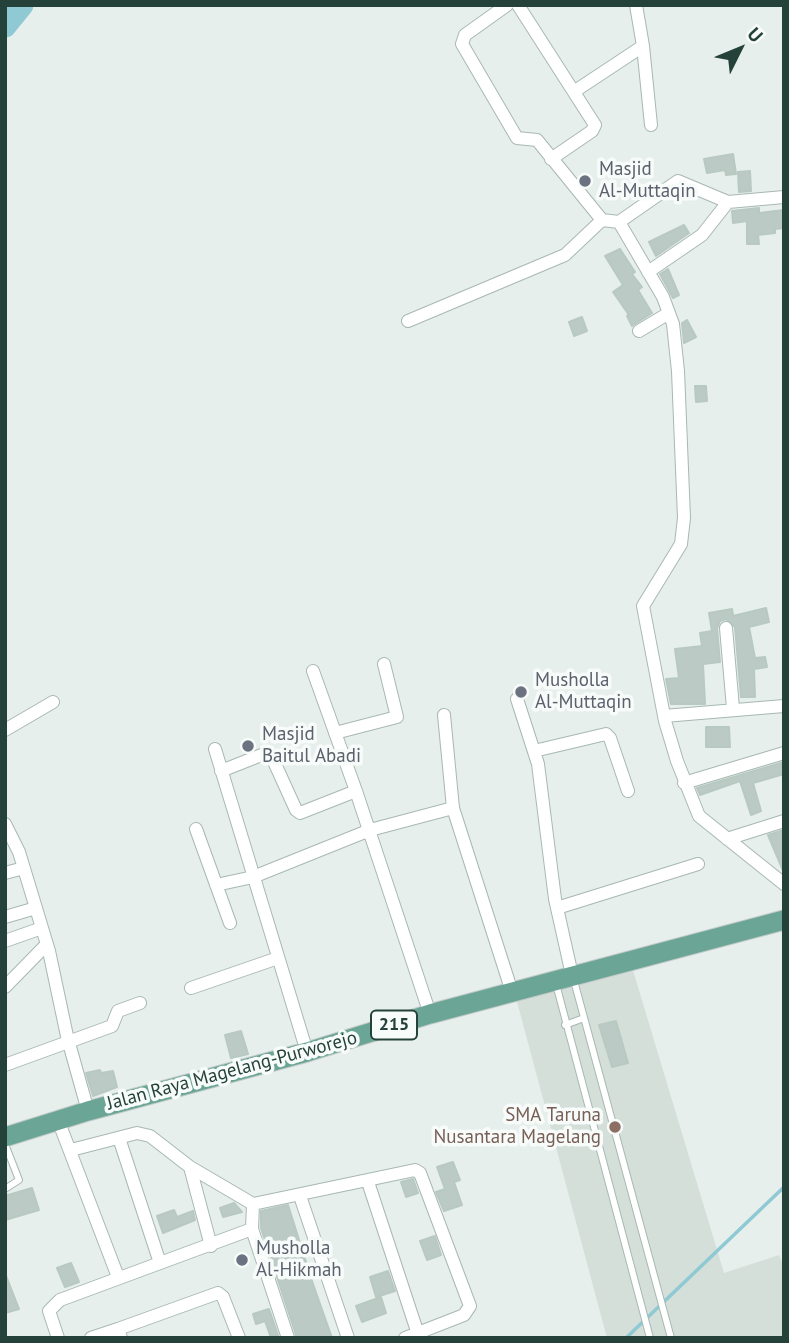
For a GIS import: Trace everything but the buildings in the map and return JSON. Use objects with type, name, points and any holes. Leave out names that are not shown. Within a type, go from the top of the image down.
[{"type":"main road","name":"Jalan Raya Magelang-Purworejo","points":[[5,1137],[88,1111],[307,1052],[430,1014],[784,920]]},
{"type":"street","points":[[507,5],[465,35],[462,44],[517,138],[537,141],[602,220],[619,222],[678,181],[728,202],[784,197]]},
{"type":"street","points":[[517,5],[575,92],[594,127],[551,159]]},
{"type":"street","points":[[636,5],[651,125]]},
{"type":"street","points":[[575,92],[643,46]]},
{"type":"street","points":[[648,272],[702,235],[728,202]]},
{"type":"street","points":[[408,321],[565,255],[602,220]]},
{"type":"street","points":[[619,222],[669,313],[678,371],[684,518],[679,550],[662,572],[643,606],[664,716],[684,783],[699,817],[784,884]]},
{"type":"street","points":[[639,331],[669,313]]},
{"type":"street","points":[[726,628],[733,708]]},
{"type":"street","points":[[335,733],[396,719],[398,715],[384,664]]},
{"type":"street","points":[[313,671],[370,830],[430,1014]]},
{"type":"street","points":[[517,699],[534,751],[550,836],[564,979]]},
{"type":"street","points":[[5,730],[53,702]]},
{"type":"street","points":[[664,716],[733,708],[784,706]]},
{"type":"street","points":[[444,715],[453,808],[512,992]]},
{"type":"street","points":[[534,751],[606,734],[610,738],[628,791]]},
{"type":"street","points":[[215,749],[307,1052]]},
{"type":"street","points":[[684,783],[784,753]]},
{"type":"street","points":[[221,771],[264,754],[271,755],[296,810],[300,813],[355,791]]},
{"type":"street","points":[[216,885],[253,877],[370,830],[453,808]]},
{"type":"street","points":[[727,839],[784,821]]},
{"type":"street","points":[[5,824],[24,868],[47,944],[69,1044],[88,1111]]},
{"type":"street","points":[[196,829],[230,923]]},
{"type":"street","points":[[557,908],[698,864]]},
{"type":"street","points":[[5,873],[24,868]]},
{"type":"street","points":[[5,917],[36,908]]},
{"type":"street","points":[[5,941],[42,928]]},
{"type":"street","points":[[5,987],[47,944]]},
{"type":"street","points":[[191,988],[278,958]]},
{"type":"street","points":[[5,1065],[69,1044],[111,1026],[118,1012],[140,1003]]},
{"type":"street","points":[[58,1120],[118,1277]]},
{"type":"street","points":[[71,1150],[136,1133],[150,1136],[190,1167],[253,1204],[415,1170],[420,1173],[470,1306],[464,1315],[405,1338]]},
{"type":"street","points":[[119,1138],[160,1263]]},
{"type":"street","points":[[190,1167],[211,1246]]},
{"type":"street","points":[[368,1182],[418,1334]]},
{"type":"street","points":[[300,1196],[348,1338]]},
{"type":"street","points":[[253,1204],[252,1229],[288,1338]]},
{"type":"street","points":[[58,1338],[49,1311],[54,1304],[118,1277],[211,1246],[252,1229]]},
{"type":"street","points":[[91,1338],[119,1334],[218,1293],[223,1297],[239,1338]]},
{"type":"lane","points":[[564,979],[584,1018],[671,1338]]},
{"type":"lane","points":[[564,979],[565,1025],[650,1336]]},
{"type":"lane","points":[[565,1025],[584,1018]]},
{"type":"lane","points":[[5,1144],[19,1180],[5,1189]]},
{"type":"shaded area","name":"SMA Taruna Nusantara Magelang","points":[[632,967],[724,1273],[779,1255],[784,1267],[784,1338],[607,1338],[516,998]]},
{"type":"waterway","points":[[5,26],[22,5]]},
{"type":"waterway","points":[[626,1338],[784,1187]]},
{"type":"place","name":"Masjid Al-Muttaqin","points":[[585,181]]},
{"type":"place","name":"Musholla Al-Muttaqin","points":[[521,692]]},
{"type":"place","name":"Masjid Baitul Abadi","points":[[248,746]]},
{"type":"place","name":"SMA Taruna Nusantara Magelang","points":[[615,1127]]},
{"type":"place","name":"Musholla Al-Hikmah","points":[[242,1260]]}]
